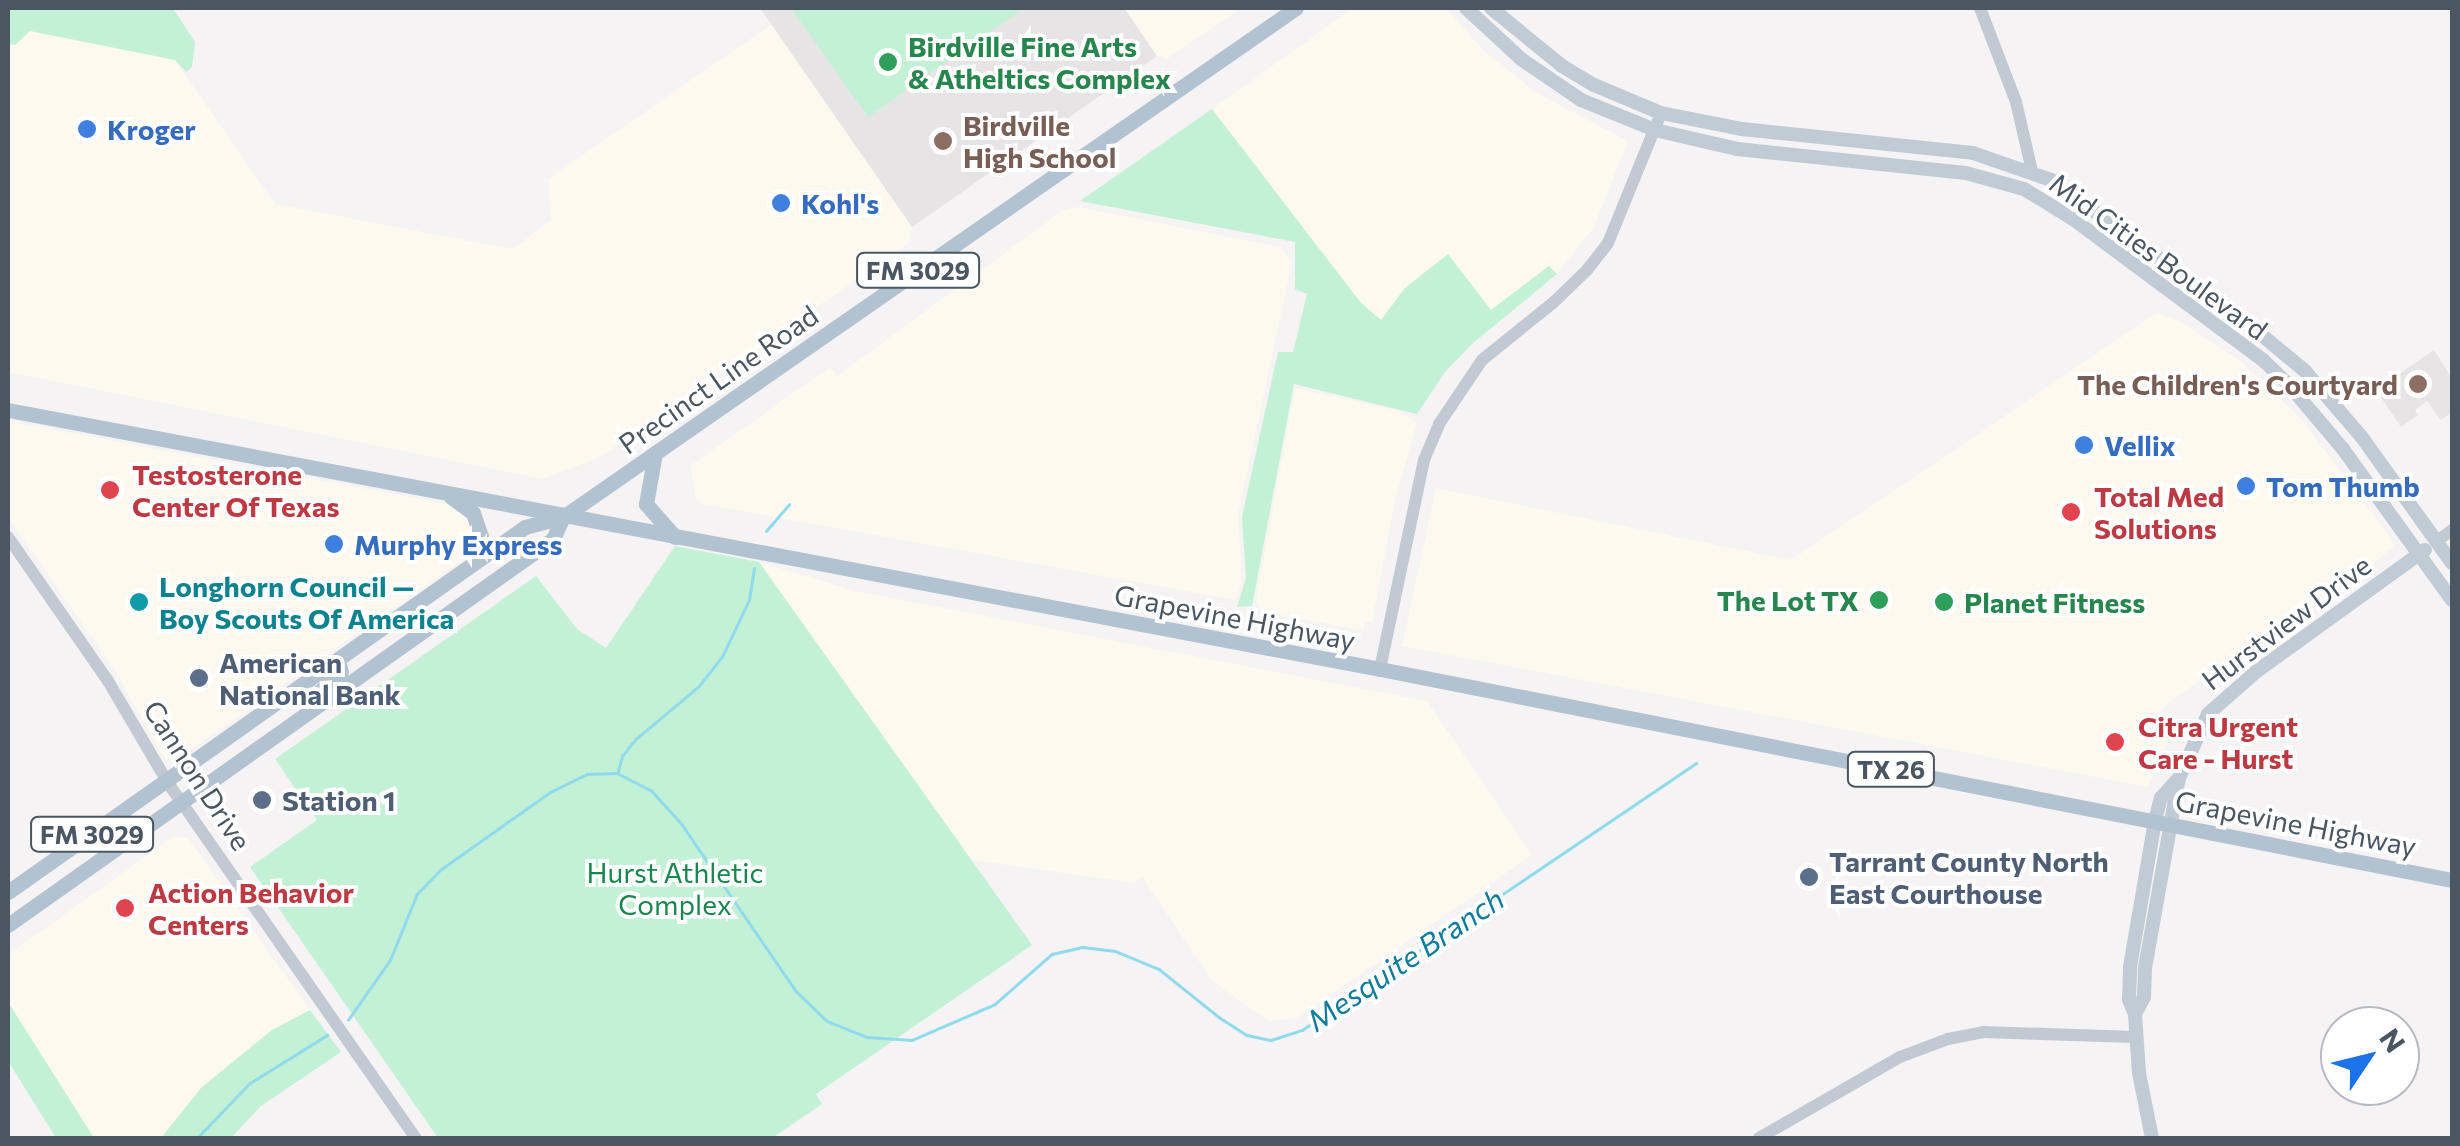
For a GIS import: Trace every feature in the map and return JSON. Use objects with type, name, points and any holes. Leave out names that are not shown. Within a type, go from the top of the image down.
[{"type":"main road","name":"Precinct Line Road","points":[[8,892],[168,783],[525,527],[564,517],[1296,8]]},
{"type":"main road","name":"Mid Cities Boulevard","points":[[1466,8],[1486,28],[1580,100],[1655,130],[1737,149],[1954,171],[2024,190],[2073,219],[2264,361],[2289,386],[2343,449],[2452,600]]},
{"type":"main road","name":"Mid Cities Boulevard","points":[[1491,8],[1534,45],[1594,85],[1661,113],[1732,128],[1973,153],[2032,171],[2102,213],[2305,371],[2342,412],[2452,563]]},
{"type":"main road","points":[[1486,28],[1516,33],[1534,45]]},
{"type":"main road","points":[[1954,171],[1971,166],[2011,176],[2032,171]]},
{"type":"main road","points":[[2289,386],[2305,371]]},
{"type":"main road","name":"Grapevine Highway","points":[[8,410],[1380,669],[2452,880]]},
{"type":"main road","points":[[655,453],[644,494],[646,504],[675,538]]},
{"type":"main road","points":[[438,492],[458,500],[473,513],[482,536],[473,564]]},
{"type":"main road","name":"Precinct Line Road","points":[[8,924],[553,540],[564,517]]},
{"type":"main road","name":"Hurstview Drive","points":[[2152,1138],[2135,1037],[2135,1014],[2144,997],[2162,822],[2199,729],[2218,701],[2437,541]]},
{"type":"main road","points":[[352,680],[358,657],[396,619]]},
{"type":"main road","points":[[313,708],[315,696],[341,672],[338,660]]},
{"type":"street","points":[[1980,8],[2016,102],[2032,171]]},
{"type":"street","points":[[1380,669],[1424,460],[1439,424],[1482,360],[1554,302],[1598,257],[1616,229],[1661,113]]},
{"type":"street","name":"Hurstview Drive","points":[[2437,541],[2452,530]]},
{"type":"street","name":"Cannon Drive","points":[[8,537],[108,681],[180,801],[416,1138]]},
{"type":"street","points":[[1759,1138],[1900,1058],[1966,1034],[2135,1037]]},
{"type":"shaded area","name":"Birdville High School","points":[[760,8],[1124,8],[1157,56],[912,227]]},
{"type":"shaded area","points":[[1124,8],[1242,8],[1167,59],[1157,56]]},
{"type":"shaded area","points":[[1353,8],[1446,8],[1485,52],[1537,93],[1628,141],[1594,227],[1557,274],[1548,266],[1491,310],[1405,288],[1381,320],[1361,303],[1315,246],[1212,109]]},
{"type":"shaded area","points":[[772,24],[912,227],[908,244],[600,457],[543,479],[8,372],[8,44],[15,45],[29,31],[175,60],[275,204],[513,249],[551,220],[548,179]]},
{"type":"shaded area","points":[[1078,207],[1280,247],[1292,262],[1238,514],[1242,579],[1236,600],[697,503],[690,466],[830,367],[837,376],[1063,210]]},
{"type":"shaded area","points":[[2157,313],[2178,320],[2238,359],[2301,419],[2393,541],[2393,548],[2295,620],[2276,624],[2166,705],[2150,724],[2172,733],[2148,787],[1402,646],[1436,488],[1791,560]]},
{"type":"shaded area","name":"The Children's Courtyard","points":[[2434,350],[2452,378],[2452,412],[2441,420],[2427,401],[2415,410],[2418,415],[2401,427],[2376,390]]},
{"type":"shaded area","points":[[1295,388],[1400,411],[1417,423],[1395,500],[1372,623],[1365,622],[1363,631],[1261,611],[1256,600]]},
{"type":"shaded area","points":[[8,421],[452,505],[468,515],[475,531],[468,556],[173,762],[162,755],[116,672],[8,517]]},
{"type":"shaded area","points":[[759,562],[856,591],[1427,701],[1532,855],[1297,1018],[1269,1021],[1212,981],[1142,877],[1134,883],[972,860]]},
{"type":"shaded area","points":[[174,836],[188,838],[310,1010],[272,1030],[201,1088],[161,1138],[94,1138],[8,1002],[8,955]]},
{"type":"green space","points":[[8,8],[173,8],[195,42],[192,67],[186,72],[175,60],[30,31],[15,45],[8,44]]},
{"type":"green space","name":"Birdville Fine Arts & Atheltics Complex","points":[[791,8],[1024,8],[868,117]]},
{"type":"green space","points":[[1212,109],[1361,303],[1381,320],[1405,288],[1448,254],[1491,310],[1549,266],[1557,274],[1473,343],[1445,372],[1417,414],[1294,384],[1252,606],[1237,607],[1246,578],[1242,517],[1278,352],[1293,352],[1307,294],[1295,289],[1295,242],[1080,201]]},
{"type":"green space","name":"Hurst Athletic Complex","points":[[675,546],[759,562],[1032,945],[816,1094],[822,1104],[772,1138],[438,1138],[250,867],[317,820],[275,759],[536,576],[577,629],[606,648]]},
{"type":"green space","points":[[8,1002],[94,1138],[56,1138],[8,1061]]},
{"type":"green space","points":[[310,1010],[341,1052],[261,1106],[231,1138],[161,1138],[201,1088],[272,1030]]},
{"type":"waterway","points":[[766,531],[789,505]]},
{"type":"waterway","points":[[618,771],[622,756],[636,739],[699,686],[722,657],[749,600],[754,568]]},
{"type":"waterway","name":"Mesquite Branch","points":[[348,1020],[390,960],[417,894],[440,870],[550,792],[587,774],[617,773],[652,791],[681,823],[796,991],[827,1021],[867,1037],[912,1040],[995,1004],[1052,954],[1083,947],[1115,951],[1159,969],[1247,1035],[1271,1040],[1302,1030],[1696,763]]},
{"type":"waterway","name":"Mesquite Branch","points":[[197,1138],[250,1083],[327,1035]]},
{"type":"place","name":"Birdville Fine Arts & Atheltics Complex","points":[[888,62]]},
{"type":"place","name":"Kroger","points":[[87,129]]},
{"type":"place","name":"Birdville High School","points":[[943,141]]},
{"type":"place","name":"Kohl's","points":[[781,203]]},
{"type":"place","name":"The Children's Courtyard","points":[[2418,384]]},
{"type":"place","name":"Vellix","points":[[2084,445]]},
{"type":"place","name":"Tom Thumb","points":[[2246,486]]},
{"type":"place","name":"Testosterone Center Of Texas","points":[[110,490]]},
{"type":"place","name":"Total Med Solutions","points":[[2071,512]]},
{"type":"place","name":"Murphy Express","points":[[334,544]]},
{"type":"place","name":"The Lot TX","points":[[1879,600]]},
{"type":"place","name":"Longhorn Council — Boy Scouts Of America","points":[[139,602]]},
{"type":"place","name":"Planet Fitness","points":[[1944,602]]},
{"type":"place","name":"American National Bank","points":[[199,678]]},
{"type":"place","name":"Citra Urgent Care - Hurst","points":[[2115,742]]},
{"type":"place","name":"Station 1","points":[[262,800]]},
{"type":"place","name":"Tarrant County North East Courthouse","points":[[1809,877]]},
{"type":"place","name":"Action Behavior Centers","points":[[125,908]]}]
